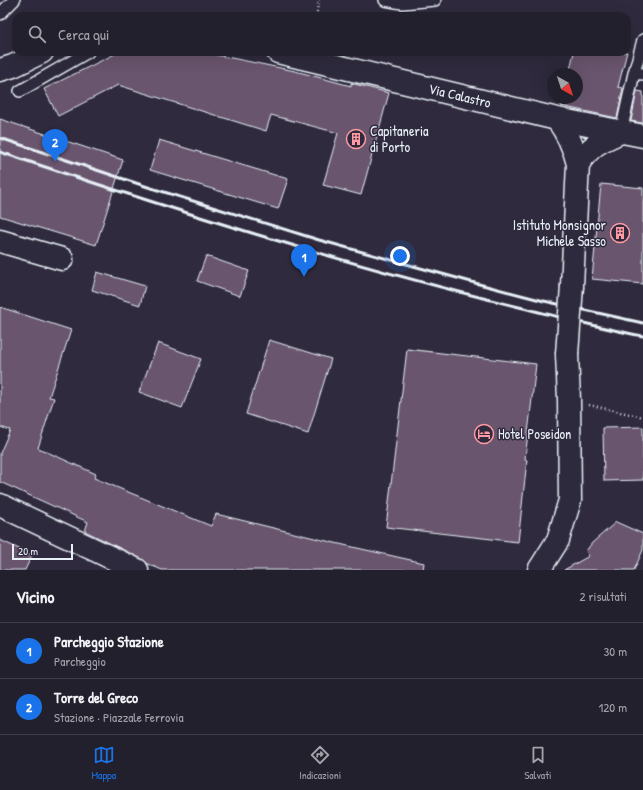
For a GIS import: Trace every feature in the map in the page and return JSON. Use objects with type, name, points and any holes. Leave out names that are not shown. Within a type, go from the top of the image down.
[{"type":"street","points":[[0,70],[13,66],[34,56]]},
{"type":"street","name":"Via Calastro","points":[[295,56],[556,119],[643,136]]},
{"type":"street","points":[[539,570],[558,540],[570,500],[567,354],[578,164],[567,134],[556,119]]},
{"type":"street","points":[[578,164],[586,153],[597,143],[621,132]]},
{"type":"street","points":[[0,241],[62,259]]},
{"type":"street","points":[[0,505],[137,570]]},
{"type":"lane","points":[[0,14],[14,0]]},
{"type":"lane","points":[[385,0],[402,3],[435,0]]},
{"type":"lane","points":[[621,132],[639,73],[643,40]]},
{"type":"lane","points":[[20,91],[81,56]]},
{"type":"path","points":[[317,12],[319,0]]},
{"type":"path","points":[[569,400],[643,417]]},
{"type":"building","points":[[111,56],[222,56],[295,71],[351,86],[351,83],[389,93],[361,195],[323,185],[338,133],[271,115],[266,131],[118,85],[58,116],[44,89]]},
{"type":"building","points":[[573,56],[626,56],[618,87],[623,88],[617,118],[561,106],[562,104],[583,104],[583,68],[570,68]]},
{"type":"building","points":[[637,91],[643,92],[643,123],[631,121]]},
{"type":"building","points":[[0,119],[123,160],[96,245],[0,216]]},
{"type":"building","points":[[159,140],[288,179],[278,209],[150,170]]},
{"type":"building","name":"Istituto Monsignor Michele Sasso","points":[[601,184],[643,188],[643,284],[592,279]]},
{"type":"building","points":[[206,256],[249,271],[240,296],[197,281]]},
{"type":"building","points":[[97,272],[145,286],[140,305],[92,290]]},
{"type":"building","points":[[0,307],[71,330],[49,397],[54,398],[38,448],[96,474],[94,478],[211,526],[216,514],[424,563],[423,570],[162,570],[85,531],[88,522],[0,482],[0,453],[10,430],[0,427]]},
{"type":"building","points":[[269,340],[331,359],[308,434],[246,414]]},
{"type":"building","points":[[158,343],[201,359],[182,408],[139,392]]},
{"type":"building","points":[[407,349],[536,364],[525,459],[527,460],[518,542],[386,527]]},
{"type":"building","points":[[643,427],[643,480],[604,481],[603,428]]},
{"type":"building","points":[[616,522],[643,534],[643,550],[634,570],[564,570],[589,556],[586,551],[592,543]]},
{"type":"building","points":[[0,540],[32,555],[25,570],[0,570]]},
{"type":"railway","points":[[0,138],[148,187],[319,240],[544,301],[643,323]]},
{"type":"railway","points":[[0,152],[193,215],[388,273],[612,330],[643,336]]},
{"type":"place","name":"Capitaneria di Porto","points":[[356,139]]},
{"type":"place","name":"Torre del Greco","points":[[55,162]]},
{"type":"place","name":"Istituto Monsignor Michele Sasso","points":[[620,233]]},
{"type":"place","name":"Parcheggio Stazione","points":[[304,277]]},
{"type":"place","name":"Hotel Poseidon","points":[[484,434]]}]
